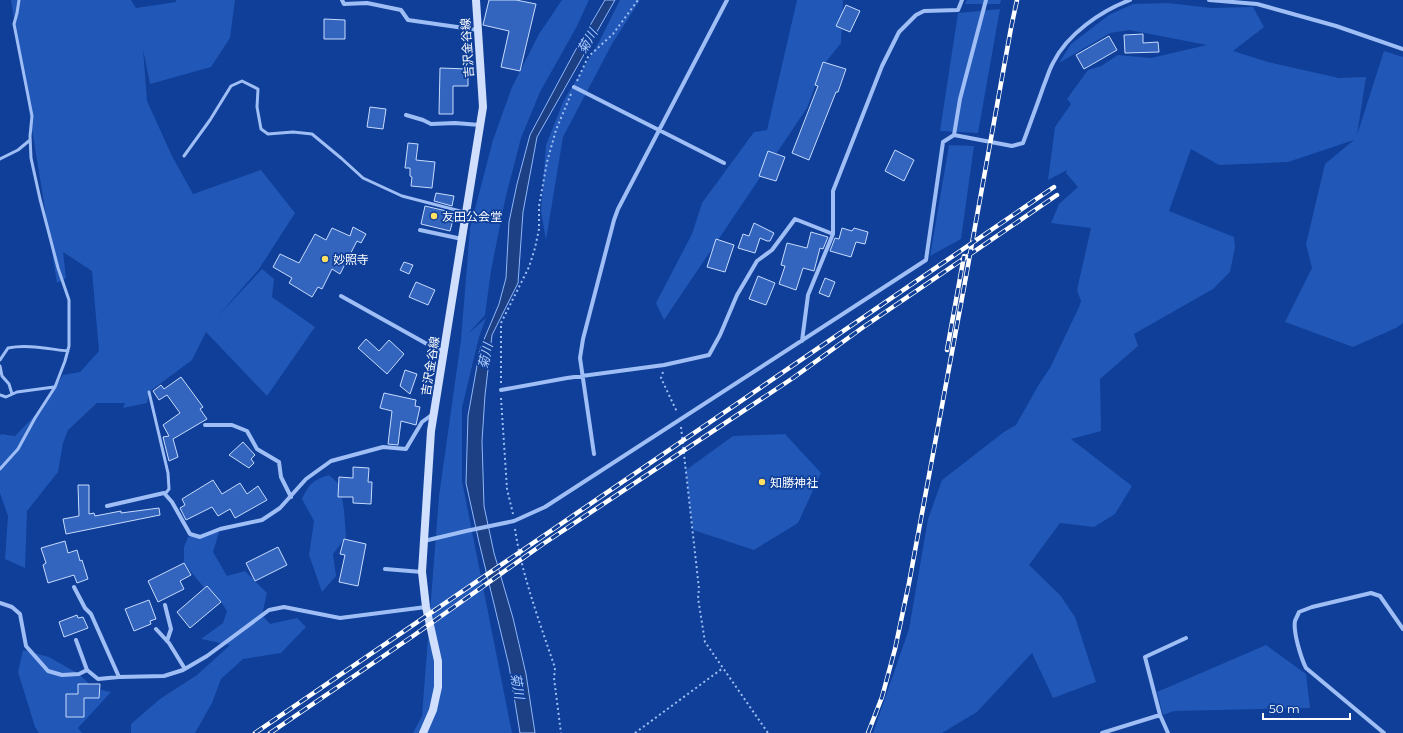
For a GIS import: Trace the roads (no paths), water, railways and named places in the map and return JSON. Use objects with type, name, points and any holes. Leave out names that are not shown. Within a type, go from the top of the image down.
[{"type":"main road","name":"吉沢金谷線","points":[[423,733],[433,710],[438,687],[438,661],[426,607],[422,572],[431,431],[483,107],[476,0]]},
{"type":"street","points":[[342,0],[344,4],[367,3],[400,10],[408,20],[478,30]]},
{"type":"street","points":[[594,454],[580,358],[583,339],[614,220],[618,209],[726,0]]},
{"type":"street","points":[[802,341],[808,295],[833,234],[833,191],[882,66],[899,32],[916,15],[924,11],[958,10],[962,0]]},
{"type":"street","points":[[954,135],[960,99],[986,0]]},
{"type":"street","points":[[423,541],[514,521],[545,507],[680,418],[926,260],[943,142],[954,135],[1012,146],[1023,143],[1053,62],[1065,45],[1088,23],[1120,4],[1130,0]]},
{"type":"street","points":[[1209,0],[1257,4],[1336,26],[1403,49]]},
{"type":"street","points":[[574,87],[724,163]]},
{"type":"street","points":[[406,115],[431,124],[455,123],[480,125]]},
{"type":"street","points":[[501,390],[664,365],[709,356],[720,335],[737,295],[757,261],[772,250],[795,219],[833,234]]},
{"type":"street","points":[[420,230],[462,239]]},
{"type":"street","points":[[341,296],[444,352]]},
{"type":"street","points":[[107,506],[164,493],[172,502],[190,534],[200,537],[220,529],[262,520],[280,508],[306,479],[331,461],[383,446],[406,449],[422,422],[434,413]]},
{"type":"street","points":[[205,426],[232,425],[247,431],[257,449],[279,462],[281,477],[291,497]]},
{"type":"street","points":[[385,570],[422,572]]},
{"type":"street","points":[[74,587],[85,608],[91,614],[119,677]]},
{"type":"street","points":[[1384,733],[1306,668],[1297,643],[1295,622],[1299,612],[1312,607],[1371,593],[1380,596],[1403,629]]},
{"type":"street","points":[[0,603],[12,607],[20,614],[26,646],[48,671],[62,675],[79,674],[87,670]]},
{"type":"street","points":[[165,604],[172,629],[166,641]]},
{"type":"street","points":[[76,640],[87,670],[98,679],[164,676],[185,669],[207,656],[269,610],[284,607],[340,618],[426,607]]},
{"type":"street","points":[[156,629],[185,669]]},
{"type":"street","points":[[1168,733],[1160,715],[1145,656],[1169,644],[1186,638]]},
{"type":"street","points":[[1102,733],[1160,715]]},
{"type":"lane","points":[[0,469],[18,449],[35,418],[55,387],[65,362],[69,346],[69,300],[58,268],[31,158],[30,140],[32,116],[14,24],[19,0]]},
{"type":"lane","points":[[184,156],[210,120],[231,86],[242,81],[258,89],[257,107],[261,129],[268,134],[293,132],[312,134],[363,178],[402,196],[466,213]]},
{"type":"lane","points":[[0,159],[18,150],[30,140]]},
{"type":"lane","points":[[0,360],[8,348],[16,346],[45,347],[68,351]]},
{"type":"lane","points":[[0,366],[2,376],[9,384],[12,394]]},
{"type":"lane","points":[[0,395],[6,397],[17,392],[55,387]]},
{"type":"lane","points":[[149,392],[168,473],[169,489],[165,494]]},
{"type":"water","name":"菊川","points":[[605,0],[615,0],[537,137],[523,212],[518,283],[492,335],[485,395],[482,441],[484,506],[494,553],[513,618],[526,674],[535,733],[520,733],[509,666],[466,483],[468,416],[480,349],[499,304],[506,278],[509,222],[530,135],[575,51]]},
{"type":"railway","points":[[868,733],[882,697],[895,649],[909,583],[1017,0]]},
{"type":"railway","points":[[255,733],[1054,187]]},
{"type":"railway","points":[[270,733],[413,636],[543,544],[793,378],[862,328],[1057,195]]},
{"type":"railway","points":[[947,350],[964,256]]},
{"type":"place","name":"友田公会堂","points":[[434,216]]},
{"type":"place","name":"妙照寺","points":[[325,259]]},
{"type":"place","name":"知勝神社","points":[[762,482]]}]
